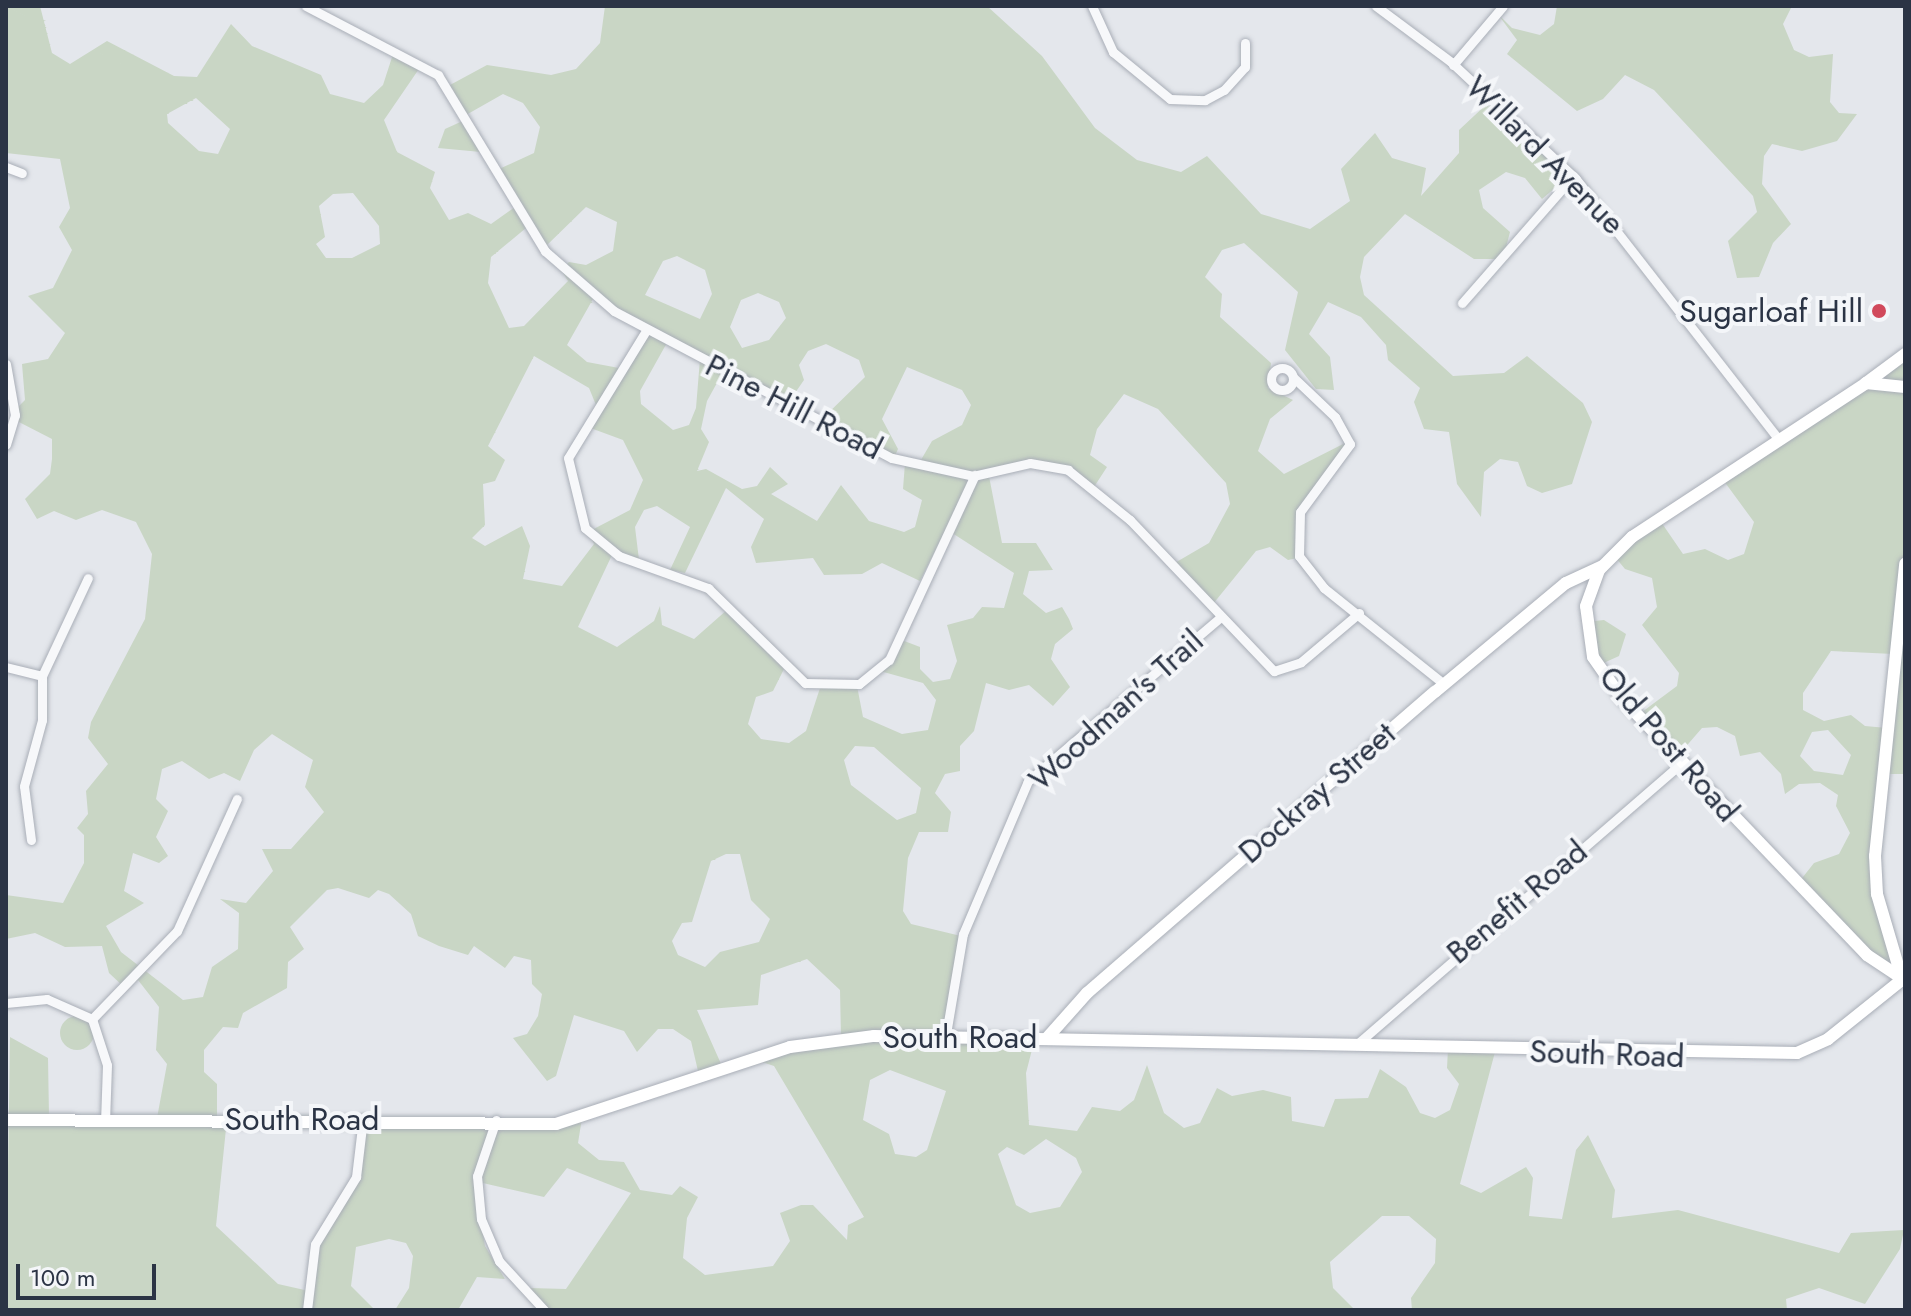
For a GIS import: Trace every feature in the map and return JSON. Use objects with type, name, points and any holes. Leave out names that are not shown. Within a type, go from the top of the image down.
[{"type":"street","name":"Pine Hill Road","points":[[306,6],[438,75],[562,272],[647,329],[868,449],[975,475],[1030,463],[1068,470],[1130,520],[1274,671],[1284,671],[1359,613]]},
{"type":"street","points":[[1092,6],[1113,52],[1170,99],[1205,100],[1224,90],[1245,67],[1245,43]]},
{"type":"street","name":"Willard Avenue","points":[[1376,6],[1453,65],[1573,176],[1779,440]]},
{"type":"street","points":[[1453,65],[1503,6]]},
{"type":"street","points":[[6,167],[22,173]]},
{"type":"street","points":[[1462,303],[1573,176]]},
{"type":"street","points":[[647,329],[568,458],[585,528],[619,556],[708,588],[805,683],[859,684],[889,660],[975,475]]},
{"type":"street","name":"Old Post Road","points":[[1904,981],[1867,955],[1682,763],[1593,657],[1586,606],[1602,566],[1632,537],[1905,354]]},
{"type":"street","points":[[6,364],[15,415],[6,445]]},
{"type":"street","points":[[1294,378],[1335,417],[1350,444],[1300,512],[1299,556],[1324,588],[1444,684]]},
{"type":"street","points":[[1866,383],[1905,387]]},
{"type":"street","points":[[1904,981],[1877,894],[1875,856],[1905,564]]},
{"type":"street","name":"Dockray Street","points":[[1047,1038],[1133,951],[1444,684],[1566,583],[1602,566]]},
{"type":"street","points":[[31,840],[24,786],[42,720],[42,676],[88,578]]},
{"type":"street","name":"Woodman's Trail","points":[[946,1034],[963,934],[1028,781],[1221,617]]},
{"type":"street","points":[[6,667],[42,676]]},
{"type":"street","name":"Benefit Road","points":[[1356,1045],[1682,763]]},
{"type":"street","points":[[92,1019],[177,931],[237,799]]},
{"type":"street","name":"South Road","points":[[6,1120],[363,1118],[572,1122],[790,1047],[946,1034],[1764,1058],[1828,1039],[1904,981]]},
{"type":"street","points":[[6,1003],[47,999],[92,1019],[107,1065],[105,1121]]},
{"type":"street","points":[[307,1310],[315,1244],[356,1177],[363,1118]]},
{"type":"street","points":[[496,1120],[477,1176],[481,1219],[499,1261],[544,1310]]},
{"type":"green space","points":[[6,6],[40,6],[52,53],[70,64],[107,41],[174,76],[197,77],[231,24],[252,46],[321,75],[330,94],[364,103],[383,85],[394,51],[421,66],[384,120],[397,152],[435,172],[430,188],[449,220],[468,213],[491,224],[515,207],[497,170],[534,153],[540,127],[523,103],[503,94],[466,115],[450,85],[487,65],[551,75],[576,69],[600,43],[605,6],[987,6],[1042,56],[1095,128],[1137,160],[1181,172],[1207,156],[1261,214],[1310,229],[1350,201],[1341,169],[1375,133],[1392,158],[1426,168],[1421,196],[1459,153],[1459,130],[1490,101],[1570,175],[1542,199],[1525,178],[1506,172],[1479,190],[1483,208],[1510,232],[1503,259],[1474,259],[1405,214],[1364,257],[1360,277],[1364,295],[1453,376],[1504,373],[1527,356],[1583,403],[1592,422],[1572,484],[1542,493],[1527,486],[1518,462],[1500,459],[1484,472],[1481,517],[1457,484],[1449,432],[1424,429],[1414,402],[1420,388],[1388,360],[1386,345],[1361,317],[1328,302],[1309,334],[1330,357],[1334,390],[1316,389],[1285,350],[1298,292],[1244,243],[1222,250],[1205,277],[1222,294],[1220,317],[1271,363],[1268,388],[1293,400],[1270,419],[1258,451],[1284,474],[1349,441],[1299,511],[1298,558],[1288,560],[1270,547],[1256,551],[1213,604],[1173,564],[1209,543],[1230,504],[1226,483],[1158,409],[1124,394],[1097,429],[1090,455],[1107,467],[1094,487],[1052,465],[988,471],[1002,543],[1036,543],[1053,570],[1029,571],[1023,594],[1046,613],[1062,607],[1069,619],[1073,629],[1055,644],[1051,659],[1070,687],[1053,706],[1029,685],[1009,690],[986,683],[974,731],[960,746],[960,771],[945,774],[935,793],[951,812],[948,832],[919,832],[908,858],[903,911],[911,924],[961,936],[944,1032],[1035,1038],[1026,1073],[1029,1125],[1077,1131],[1092,1107],[1120,1111],[1134,1100],[1147,1065],[1164,1113],[1184,1128],[1200,1123],[1217,1088],[1232,1096],[1263,1090],[1291,1097],[1292,1121],[1324,1127],[1335,1099],[1368,1098],[1380,1069],[1406,1087],[1420,1113],[1435,1118],[1450,1110],[1459,1084],[1447,1068],[1448,1049],[1495,1052],[1460,1184],[1481,1193],[1526,1167],[1533,1178],[1529,1216],[1562,1219],[1576,1150],[1588,1135],[1615,1190],[1612,1218],[1678,1210],[1839,1253],[1851,1233],[1904,1230],[1900,1249],[1865,1304],[1819,1288],[1786,1299],[1787,1310],[1412,1310],[1411,1298],[1435,1263],[1436,1239],[1409,1216],[1382,1216],[1330,1262],[1333,1288],[1355,1310],[542,1310],[529,1288],[566,1289],[631,1193],[567,1168],[544,1197],[474,1181],[485,1246],[505,1279],[477,1277],[458,1310],[395,1310],[409,1288],[413,1256],[406,1243],[389,1239],[356,1247],[351,1286],[375,1310],[6,1310],[10,1037],[48,1058],[49,1116],[157,1118],[167,1064],[156,1050],[159,1007],[138,980],[124,987],[109,973],[102,946],[65,947],[35,933],[6,939],[6,895],[63,903],[84,863],[84,835],[77,828],[88,814],[86,791],[108,764],[88,738],[91,722],[145,619],[152,554],[136,522],[102,510],[76,520],[54,511],[37,519],[25,499],[50,474],[52,439],[17,421],[14,411],[25,400],[22,364],[48,359],[65,333],[28,296],[53,288],[72,250],[59,227],[70,208],[60,159],[6,153]],"holes":[[[196,98],[230,129],[218,154],[199,151],[168,123],[167,114]],[[353,193],[379,226],[380,244],[352,258],[326,258],[316,244],[325,237],[319,206],[333,194]],[[586,207],[617,222],[613,251],[586,265],[569,262],[561,270],[568,281],[524,326],[509,328],[488,283],[491,257],[526,228],[545,247]],[[677,256],[705,270],[712,294],[700,319],[645,295],[663,261]],[[758,293],[779,302],[786,318],[769,340],[742,348],[730,327],[741,300]],[[593,299],[645,329],[619,368],[587,362],[567,345]],[[668,341],[700,359],[696,408],[689,425],[673,430],[641,404],[640,391]],[[826,344],[859,360],[865,377],[818,423],[894,458],[898,449],[882,419],[907,367],[962,390],[971,405],[962,425],[932,441],[918,465],[905,463],[903,489],[922,500],[915,527],[904,532],[869,521],[841,485],[817,521],[771,494],[788,484],[770,467],[757,486],[742,489],[706,469],[697,471],[709,442],[701,429],[707,401],[723,372],[786,406],[804,380],[799,365],[808,351]],[[534,356],[589,388],[596,405],[585,426],[623,440],[643,480],[630,510],[588,532],[594,544],[562,586],[523,579],[530,546],[522,526],[485,546],[472,538],[485,525],[483,484],[495,481],[505,460],[488,446]],[[726,488],[764,519],[751,547],[756,563],[813,558],[824,575],[862,574],[882,563],[920,581],[946,529],[1014,573],[1004,608],[982,607],[973,618],[947,625],[957,661],[950,679],[933,682],[920,669],[920,647],[899,639],[880,671],[923,683],[936,700],[928,730],[902,734],[863,717],[857,686],[820,688],[806,731],[789,743],[761,739],[748,724],[756,697],[773,691],[784,669],[728,609],[694,639],[662,625],[660,606],[654,621],[617,647],[578,627],[612,555],[639,560],[635,527],[644,510],[657,506],[690,527],[670,570],[685,573]],[[272,734],[313,760],[305,787],[324,812],[291,849],[262,849],[273,871],[246,903],[220,899],[239,913],[238,949],[212,967],[203,997],[183,1000],[121,952],[106,926],[144,903],[124,891],[133,853],[159,863],[168,856],[156,837],[168,811],[156,799],[162,769],[182,761],[209,779],[224,773],[240,781],[254,750]],[[855,746],[874,747],[921,788],[916,813],[897,820],[851,785],[844,760]],[[726,854],[740,854],[751,900],[770,919],[759,942],[720,952],[705,967],[678,955],[672,941],[682,923],[692,922],[711,861]],[[338,888],[369,898],[378,890],[389,894],[411,914],[418,936],[439,946],[468,955],[474,946],[505,968],[514,956],[531,960],[532,984],[542,994],[538,1016],[527,1034],[513,1038],[547,1081],[556,1076],[574,1015],[624,1031],[637,1052],[658,1029],[673,1029],[691,1041],[698,1071],[722,1066],[697,1010],[758,1005],[761,975],[807,959],[840,990],[841,1036],[753,1059],[774,1066],[864,1217],[848,1225],[847,1240],[813,1205],[801,1205],[780,1213],[790,1241],[773,1266],[705,1275],[683,1258],[687,1218],[698,1197],[680,1186],[672,1195],[640,1190],[624,1162],[599,1160],[578,1143],[582,1118],[362,1118],[358,1181],[322,1236],[309,1291],[278,1284],[216,1226],[227,1119],[217,1118],[217,1084],[204,1072],[204,1050],[223,1027],[238,1028],[243,1013],[287,988],[288,962],[304,949],[290,927],[327,890]],[[890,1070],[946,1091],[927,1150],[916,1157],[895,1154],[889,1134],[863,1120],[870,1080]],[[1046,1139],[1076,1158],[1082,1172],[1060,1207],[1030,1213],[1016,1205],[998,1154],[1007,1147],[1024,1155]]]},
{"type":"green space","points":[[1557,6],[1792,6],[1783,24],[1794,50],[1809,57],[1833,54],[1830,102],[1839,113],[1857,114],[1837,141],[1802,151],[1772,144],[1764,156],[1762,184],[1791,224],[1773,243],[1759,277],[1737,278],[1728,241],[1757,212],[1753,196],[1654,90],[1625,75],[1603,99],[1577,111],[1507,54],[1517,40],[1497,13],[1512,28],[1540,35],[1554,24]]},
{"type":"green space","points":[[467,119],[481,152],[438,148],[445,129]]},
{"type":"green space","points":[[1905,352],[1905,774],[1886,774],[1874,854],[1893,973],[1799,882],[1814,863],[1839,854],[1850,833],[1836,806],[1838,795],[1820,783],[1799,784],[1785,794],[1781,774],[1760,752],[1740,756],[1735,736],[1717,727],[1702,728],[1676,758],[1638,715],[1677,686],[1679,673],[1642,625],[1657,607],[1652,578],[1625,569],[1611,552],[1659,519],[1683,554],[1705,549],[1728,560],[1744,554],[1754,522],[1721,477]],"holes":[[[1831,651],[1893,654],[1887,728],[1865,726],[1851,715],[1824,721],[1803,710],[1803,693]],[[1828,730],[1851,755],[1843,775],[1814,771],[1800,756],[1812,732]]]},
{"type":"green space","points":[[1604,620],[1626,634],[1619,656],[1597,666],[1585,622]]},
{"type":"green space","points":[[77,1016],[89,1021],[94,1033],[89,1045],[77,1050],[65,1045],[60,1033],[65,1021]]},
{"type":"place","name":"Sugarloaf Hill","points":[[1879,311]]}]
